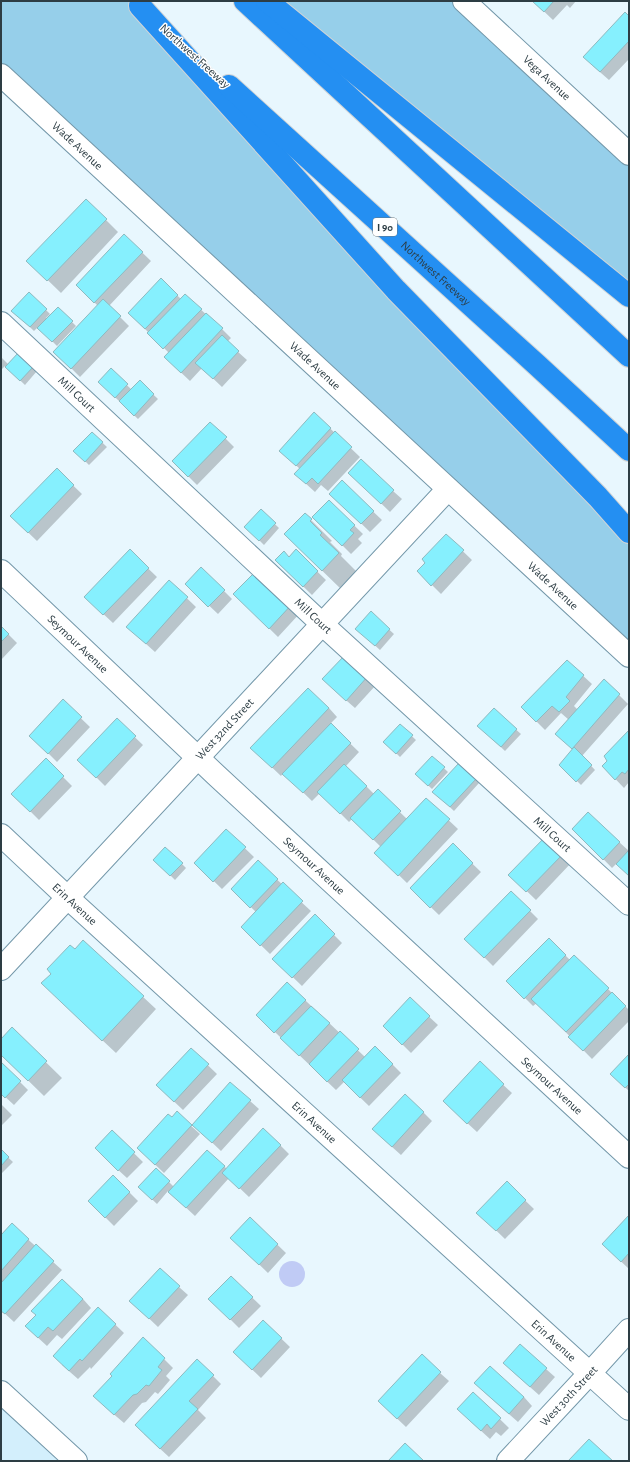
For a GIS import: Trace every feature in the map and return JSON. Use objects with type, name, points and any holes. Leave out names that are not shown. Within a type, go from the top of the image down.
[{"type":"highway","points":[[245,1],[629,356]]},
{"type":"highway","points":[[268,1],[629,296]]},
{"type":"highway","points":[[137,3],[396,290],[598,497],[629,532]]},
{"type":"highway","name":"Northwest Freeway","points":[[137,3],[629,450]]},
{"type":"street","name":"Vega Avenue","points":[[464,1],[629,154]]},
{"type":"street","name":"Wade Avenue","points":[[1,75],[629,656]]},
{"type":"street","name":"Mill Court","points":[[1,323],[322,624],[629,904]]},
{"type":"street","name":"West 32nd Street","points":[[1,969],[448,490]]},
{"type":"street","name":"Seymour Avenue","points":[[1,571],[198,758],[629,1157]]},
{"type":"street","name":"Erin Avenue","points":[[1,835],[68,898],[629,1409]]},
{"type":"street","name":"West 30th Street","points":[[508,1461],[590,1374],[629,1330]]},
{"type":"street","points":[[1,1392],[76,1461]]},
{"type":"shaded area","points":[[1,1],[135,1],[629,532],[629,656],[1,75]]},
{"type":"shaded area","points":[[267,1],[464,1],[629,154],[629,295]]},
{"type":"shaded area","points":[[292,1261],[301,1265],[305,1274],[301,1283],[292,1287],[283,1283],[279,1274],[283,1265]]},
{"type":"shaded area","points":[[1,1392],[76,1461],[1,1461]]},
{"type":"building","points":[[532,1],[554,1],[544,12]]},
{"type":"building","points":[[625,12],[629,16],[629,41],[600,72],[583,57]]},
{"type":"building","points":[[86,199],[107,219],[47,281],[26,261]]},
{"type":"building","points":[[124,234],[143,252],[94,303],[76,285]]},
{"type":"building","points":[[161,278],[178,295],[145,329],[128,313]]},
{"type":"building","points":[[29,292],[47,309],[30,327],[11,311]]},
{"type":"building","points":[[185,294],[202,309],[163,349],[147,333]]},
{"type":"building","points":[[103,299],[121,316],[71,369],[53,352]]},
{"type":"building","points":[[58,307],[73,321],[52,342],[37,328]]},
{"type":"building","points":[[206,313],[223,328],[181,373],[164,357]]},
{"type":"building","points":[[222,335],[239,351],[213,379],[195,363]]},
{"type":"building","points":[[19,352],[34,366],[20,381],[5,367]]},
{"type":"building","points":[[111,368],[128,384],[115,398],[98,382]]},
{"type":"building","points":[[140,380],[154,394],[134,416],[119,401]]},
{"type":"building","points":[[314,412],[331,428],[296,466],[279,451]]},
{"type":"building","points":[[210,422],[227,437],[188,477],[172,461]]},
{"type":"building","points":[[335,431],[352,447],[318,484],[312,478],[306,484],[294,474]]},
{"type":"building","points":[[92,432],[103,442],[85,462],[73,451]]},
{"type":"building","points":[[361,459],[394,490],[381,504],[348,473]]},
{"type":"building","points":[[57,468],[74,485],[28,533],[10,516]]},
{"type":"building","points":[[342,480],[374,511],[361,524],[329,494]]},
{"type":"building","points":[[329,500],[355,525],[350,530],[354,533],[342,546],[312,517]]},
{"type":"building","points":[[261,509],[276,523],[259,541],[244,527]]},
{"type":"building","points":[[305,513],[312,519],[310,521],[322,533],[320,535],[339,553],[322,571],[284,534]]},
{"type":"building","points":[[446,534],[464,550],[431,586],[417,571],[425,563],[422,559]]},
{"type":"building","points":[[130,549],[149,568],[103,615],[84,597]]},
{"type":"building","points":[[296,549],[318,571],[303,587],[275,560],[284,551],[289,557]]},
{"type":"building","points":[[201,567],[225,590],[208,607],[185,584]]},
{"type":"building","points":[[258,569],[293,603],[269,629],[233,594]]},
{"type":"building","points":[[169,580],[188,597],[146,644],[126,627]]},
{"type":"building","points":[[371,611],[390,629],[375,646],[355,629]]},
{"type":"building","points":[[1,626],[9,634],[1,642]]},
{"type":"building","points":[[345,655],[368,676],[346,701],[322,679]]},
{"type":"building","points":[[567,660],[584,675],[566,697],[570,701],[559,712],[552,706],[536,722],[521,707]]},
{"type":"building","points":[[604,679],[620,694],[572,749],[555,734]]},
{"type":"building","points":[[308,688],[329,708],[272,768],[250,748]]},
{"type":"building","points":[[63,699],[82,717],[48,754],[29,736]]},
{"type":"building","points":[[494,708],[517,729],[501,747],[477,726]]},
{"type":"building","points":[[117,718],[136,736],[96,778],[77,760]]},
{"type":"building","points":[[331,723],[351,743],[303,793],[282,774]]},
{"type":"building","points":[[400,724],[413,735],[396,754],[383,742]]},
{"type":"building","points":[[629,730],[629,769],[625,774],[622,772],[615,780],[602,766],[607,761],[604,756]]},
{"type":"building","points":[[574,747],[592,765],[576,782],[559,765]]},
{"type":"building","points":[[432,756],[445,767],[428,786],[415,774]]},
{"type":"building","points":[[46,758],[64,776],[30,812],[11,794]]},
{"type":"building","points":[[459,763],[476,779],[450,807],[432,792]]},
{"type":"building","points":[[344,764],[367,786],[340,814],[317,792]]},
{"type":"building","points":[[378,789],[401,811],[373,840],[350,818]]},
{"type":"building","points":[[426,798],[450,819],[398,876],[374,853]]},
{"type":"building","points":[[588,812],[620,842],[603,860],[572,829]]},
{"type":"building","points":[[226,829],[246,847],[213,882],[194,863]]},
{"type":"building","points":[[547,835],[565,852],[526,892],[508,875]]},
{"type":"building","points":[[453,843],[473,863],[430,908],[410,888]]},
{"type":"building","points":[[165,847],[183,863],[170,876],[153,860]]},
{"type":"building","points":[[629,850],[629,876],[616,864]]},
{"type":"building","points":[[258,860],[278,879],[250,908],[231,889]]},
{"type":"building","points":[[283,882],[303,901],[260,946],[241,927]]},
{"type":"building","points":[[511,891],[531,910],[484,958],[464,939]]},
{"type":"building","points":[[315,914],[335,934],[292,978],[272,959]]},
{"type":"building","points":[[549,938],[566,955],[524,999],[506,981]]},
{"type":"building","points":[[83,940],[144,996],[102,1041],[41,983],[51,974],[47,969],[70,945],[75,949]]},
{"type":"building","points":[[574,955],[609,988],[566,1032],[531,999]]},
{"type":"building","points":[[287,982],[306,1000],[274,1033],[256,1015]]},
{"type":"building","points":[[612,992],[626,1006],[583,1051],[568,1037]]},
{"type":"building","points":[[410,997],[430,1016],[402,1045],[383,1026]]},
{"type":"building","points":[[311,1006],[330,1023],[299,1056],[280,1038]]},
{"type":"building","points":[[12,1027],[47,1061],[28,1081],[1,1055],[1,1039]]},
{"type":"building","points":[[340,1031],[359,1049],[327,1082],[309,1064]]},
{"type":"building","points":[[375,1046],[393,1064],[360,1098],[342,1080]]},
{"type":"building","points":[[191,1048],[209,1064],[174,1102],[156,1085]]},
{"type":"building","points":[[629,1054],[629,1084],[625,1088],[610,1074]]},
{"type":"building","points":[[480,1061],[504,1084],[467,1124],[443,1101]]},
{"type":"building","points":[[1,1062],[21,1081],[5,1098],[1,1094]]},
{"type":"building","points":[[230,1082],[251,1100],[212,1143],[192,1125]]},
{"type":"building","points":[[405,1094],[424,1112],[392,1147],[372,1129]]},
{"type":"building","points":[[177,1111],[192,1125],[155,1165],[137,1148],[168,1114],[172,1117]]},
{"type":"building","points":[[263,1128],[281,1145],[239,1189],[222,1173]]},
{"type":"building","points":[[112,1130],[135,1152],[118,1171],[95,1148]]},
{"type":"building","points":[[1,1149],[9,1157],[1,1166]]},
{"type":"building","points":[[207,1150],[225,1166],[186,1208],[168,1192]]},
{"type":"building","points":[[156,1168],[170,1181],[152,1200],[138,1187]]},
{"type":"building","points":[[113,1175],[130,1192],[105,1218],[88,1201]]},
{"type":"building","points":[[507,1181],[526,1200],[496,1231],[476,1213]]},
{"type":"building","points":[[629,1215],[629,1253],[621,1262],[602,1244]]},
{"type":"building","points":[[250,1217],[278,1244],[259,1265],[230,1238]]},
{"type":"building","points":[[12,1223],[29,1239],[1,1271],[1,1235]]},
{"type":"building","points":[[36,1244],[54,1261],[5,1314],[1,1311],[1,1283]]},
{"type":"building","points":[[160,1268],[180,1286],[149,1319],[129,1301]]},
{"type":"building","points":[[231,1276],[253,1297],[230,1320],[208,1299]]},
{"type":"building","points":[[62,1279],[83,1299],[53,1331],[48,1327],[38,1338],[25,1326],[36,1315],[31,1311]]},
{"type":"building","points":[[98,1307],[116,1324],[82,1361],[80,1359],[69,1371],[53,1356]]},
{"type":"building","points":[[263,1320],[282,1338],[252,1370],[233,1352]]},
{"type":"building","points":[[143,1337],[165,1358],[158,1367],[162,1370],[149,1386],[146,1385],[137,1394],[133,1395],[114,1415],[93,1396],[112,1376],[110,1374]]},
{"type":"building","points":[[520,1344],[547,1368],[530,1387],[503,1363]]},
{"type":"building","points":[[422,1354],[441,1372],[397,1419],[378,1401]]},
{"type":"building","points":[[197,1359],[214,1375],[189,1401],[198,1409],[160,1449],[135,1425]]},
{"type":"building","points":[[490,1366],[524,1397],[509,1414],[474,1383]]},
{"type":"building","points":[[473,1392],[501,1418],[491,1429],[487,1424],[481,1431],[457,1409]]},
{"type":"building","points":[[589,1439],[613,1461],[568,1461]]},
{"type":"building","points":[[405,1443],[424,1461],[388,1461]]}]
